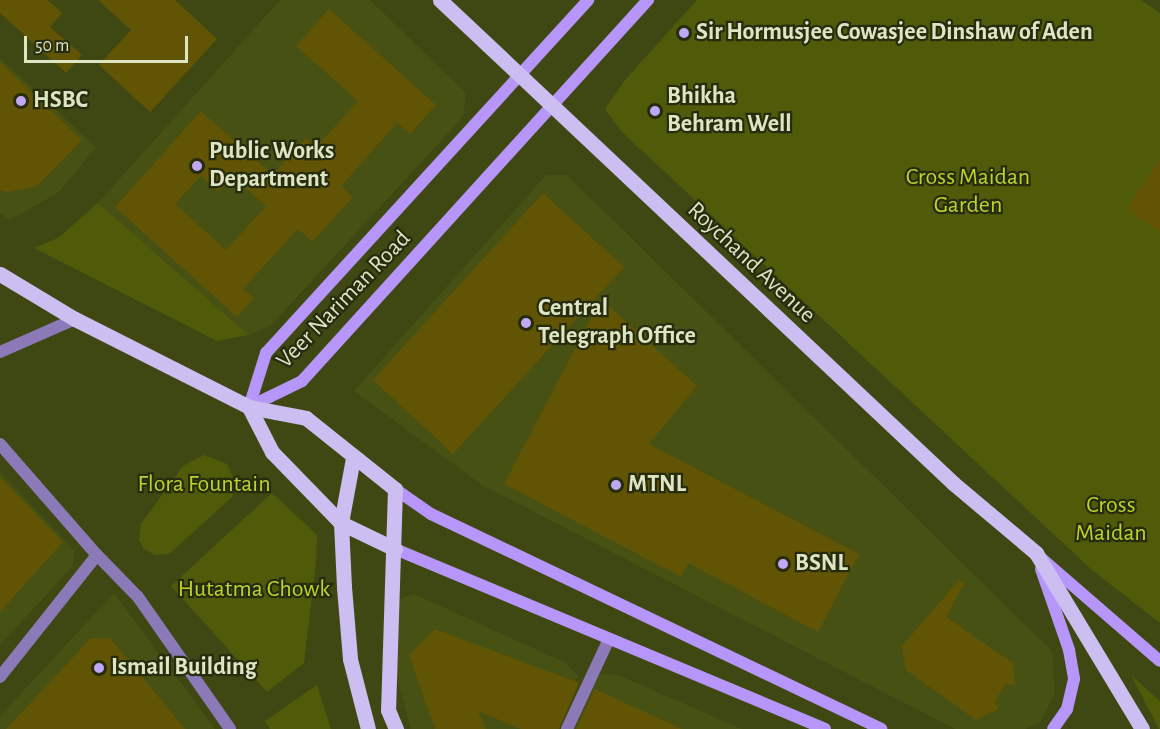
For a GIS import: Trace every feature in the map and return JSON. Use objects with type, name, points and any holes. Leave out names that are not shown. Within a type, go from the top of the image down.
[{"type":"main road","name":"Roychand Avenue","points":[[440,0],[552,110],[953,483],[1036,553],[1142,729]]},
{"type":"main road","name":"Veer Nariman Road","points":[[249,408],[266,353],[588,0]]},
{"type":"main road","name":"Veer Nariman Road","points":[[249,408],[302,381],[552,110],[648,0]]},
{"type":"main road","points":[[0,274],[75,319],[249,408],[306,418],[353,458],[430,514],[881,729]]},
{"type":"main road","points":[[249,408],[272,452],[341,523],[395,549],[825,729]]},
{"type":"main road","points":[[353,458],[341,523],[350,659],[368,729]]},
{"type":"main road","points":[[396,729],[388,710],[398,490]]},
{"type":"main road","points":[[1036,553],[1160,661]]},
{"type":"main road","points":[[1036,553],[1069,650],[1074,679],[1067,710],[1053,729]]},
{"type":"street","points":[[0,352],[75,319]]},
{"type":"street","points":[[0,444],[138,597],[230,729]]},
{"type":"street","points":[[0,677],[98,555]]},
{"type":"street","points":[[567,729],[609,639]]},
{"type":"shaded area","points":[[280,0],[370,0],[466,93],[463,117],[272,324],[249,335],[98,203]]},
{"type":"shaded area","name":"HSBC","points":[[0,58],[96,147],[59,192],[10,220],[0,213]]},
{"type":"shaded area","points":[[546,175],[567,175],[1052,651],[1055,693],[1040,723],[1025,729],[955,729],[482,485],[354,391]]},
{"type":"shaded area","points":[[0,472],[75,551],[72,567],[0,645]]},
{"type":"shaded area","points":[[114,593],[215,729],[0,729],[0,716]]},
{"type":"shaded area","points":[[414,594],[566,663],[578,676],[553,729],[411,729],[393,664],[393,601]]},
{"type":"shaded area","points":[[600,674],[618,675],[742,729],[572,729]]},
{"type":"green space","name":"Cross Maidan Garden","points":[[697,0],[1141,0],[1160,13],[1160,623],[1092,570],[622,132],[605,109],[625,80]]},
{"type":"green space","points":[[98,203],[249,335],[217,341],[34,248],[58,238]]},
{"type":"green space","name":"Flora Fountain","points":[[204,455],[227,464],[236,485],[232,497],[169,554],[155,555],[144,549],[139,540],[141,524],[183,466]]},
{"type":"green space","name":"Hutatma Chowk","points":[[272,493],[317,535],[316,563],[304,663],[267,692],[171,586]]},
{"type":"green space","points":[[1131,675],[1160,701],[1160,729],[1159,729]]},
{"type":"green space","points":[[317,685],[331,729],[270,729],[265,721]]},
{"type":"building","points":[[0,0],[48,0],[62,13],[50,27],[82,55],[66,73],[0,13]]},
{"type":"building","points":[[98,0],[175,0],[217,39],[150,112],[99,65],[131,30]]},
{"type":"building","name":"Public Works Department","points":[[329,9],[436,105],[410,134],[397,123],[341,186],[353,197],[312,242],[298,229],[243,289],[254,298],[237,317],[115,207],[201,111],[273,175],[306,138],[316,147],[358,101],[296,46]],"holes":[[[201,176],[218,192],[232,176],[266,206],[226,250],[175,204]]]},
{"type":"building","name":"HSBC","points":[[0,62],[82,140],[37,186],[9,192],[0,190]]},
{"type":"building","points":[[1160,159],[1160,232],[1126,209]]},
{"type":"building","name":"Central Telegraph Office","points":[[543,193],[624,267],[453,454],[373,380]]},
{"type":"building","points":[[601,299],[697,386],[649,444],[859,554],[818,632],[688,563],[681,577],[504,484]]},
{"type":"building","points":[[0,477],[63,542],[0,612]]},
{"type":"building","points":[[959,580],[964,584],[946,617],[1013,663],[1015,685],[1006,684],[995,701],[998,709],[976,720],[906,670],[902,646]]},
{"type":"building","points":[[435,629],[579,683],[559,729],[521,729],[478,711],[486,729],[435,729],[409,655]]},
{"type":"building","name":"Ismail Building","points":[[91,638],[110,638],[185,729],[6,729]]},
{"type":"building","points":[[595,689],[597,690],[682,729],[576,729]]},
{"type":"place","name":"Sir Hormusjee Cowasjee Dinshaw of Aden","points":[[684,33]]},
{"type":"place","name":"HSBC","points":[[21,101]]},
{"type":"place","name":"Bhikha Behram Well","points":[[655,111]]},
{"type":"place","name":"Public Works Department","points":[[197,166]]},
{"type":"place","name":"Central Telegraph Office","points":[[526,323]]},
{"type":"place","name":"MTNL","points":[[616,485]]},
{"type":"place","name":"BSNL","points":[[783,564]]},
{"type":"place","name":"Ismail Building","points":[[99,668]]},
{"type":"park label","name":"Cross Maidan","points":[[1111,520]]}]
